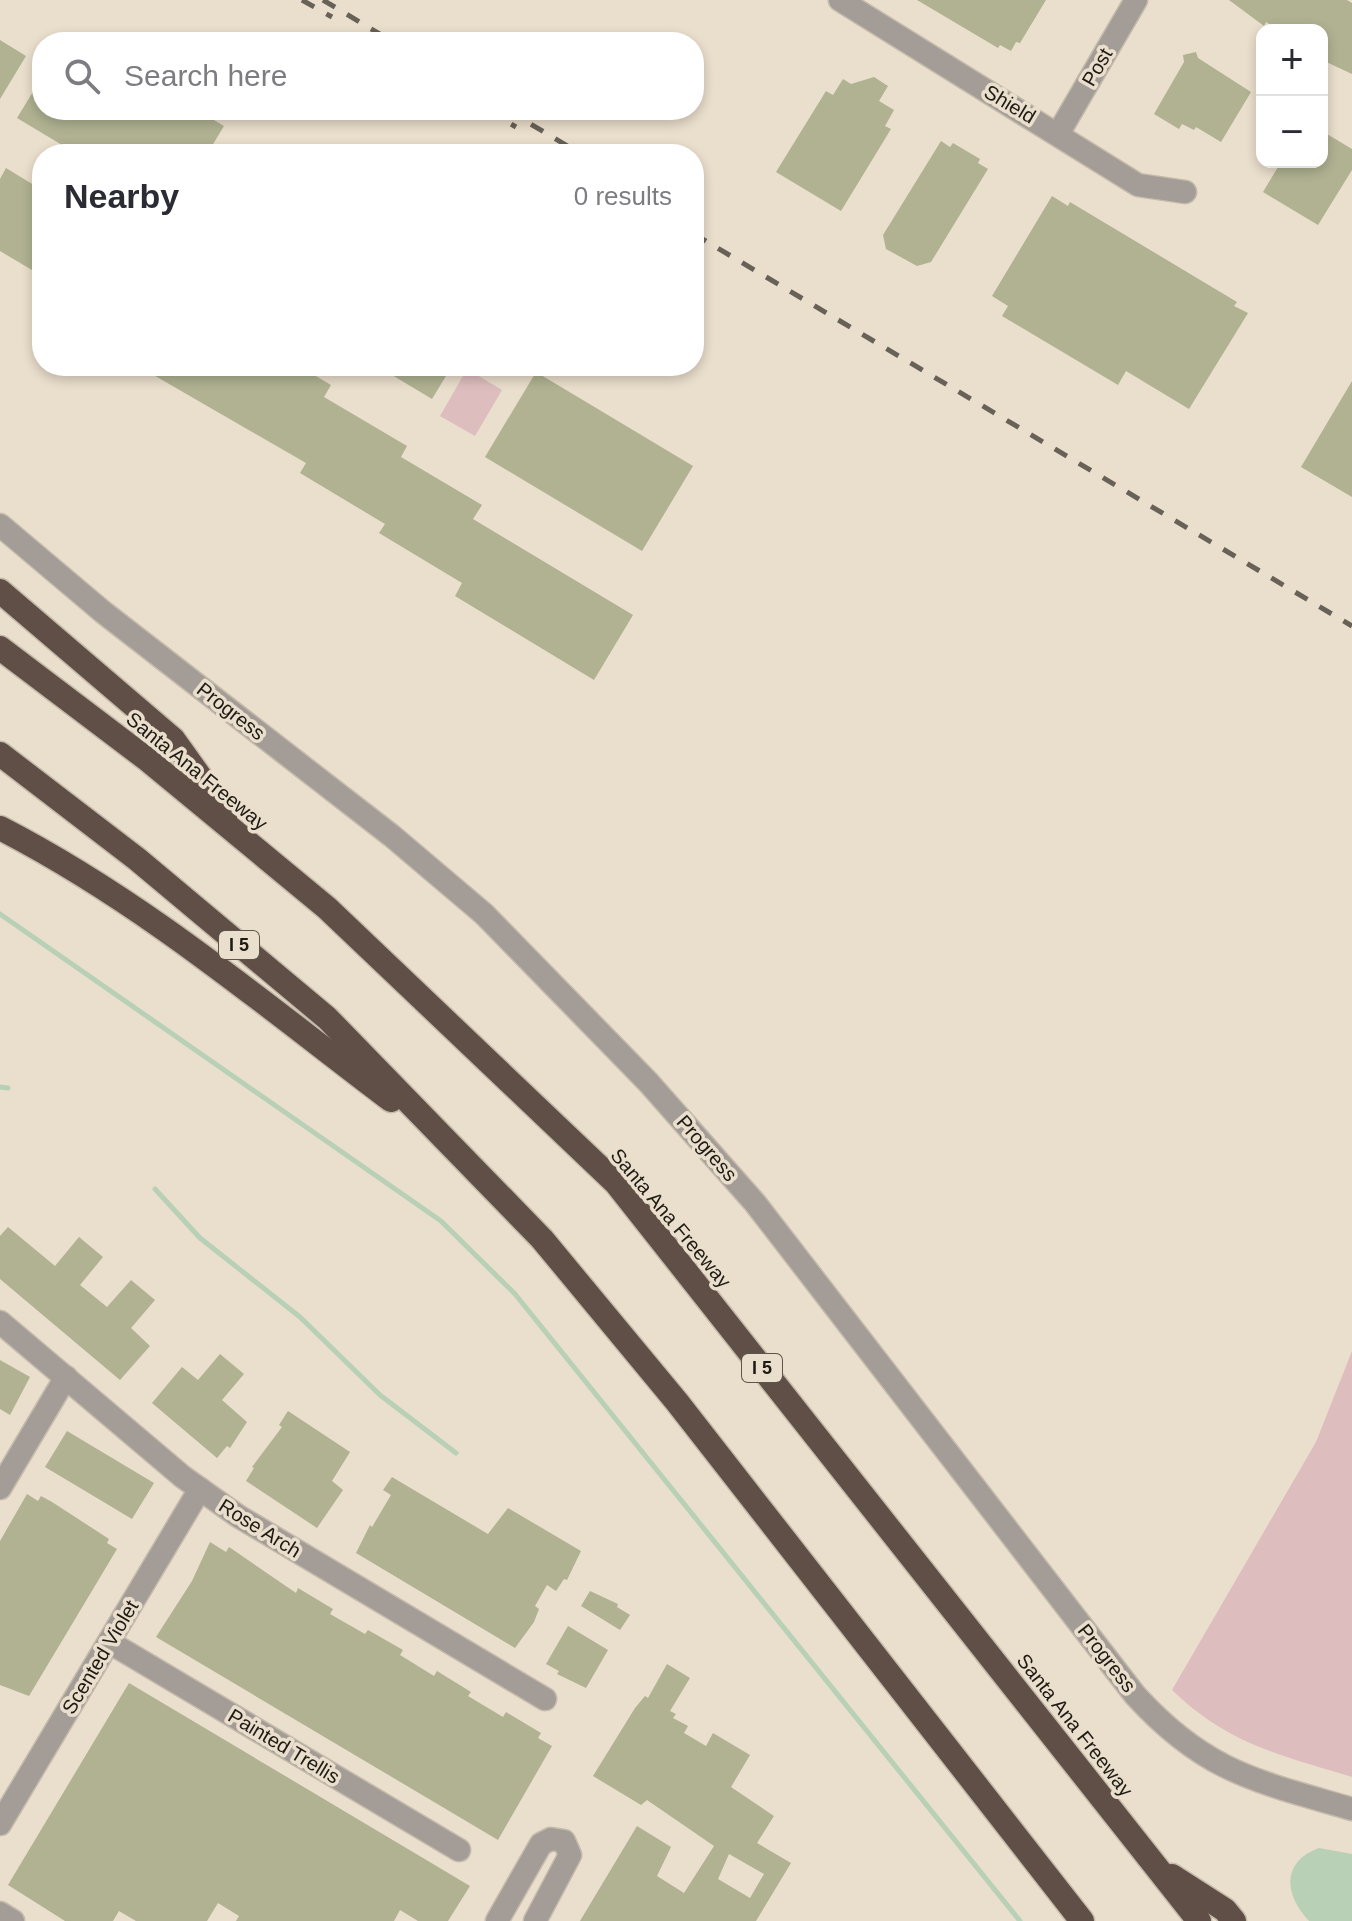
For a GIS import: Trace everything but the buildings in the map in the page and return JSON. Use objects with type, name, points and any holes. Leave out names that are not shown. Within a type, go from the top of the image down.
[{"type":"highway","points":[[0,591],[173,739],[246,841]]},
{"type":"highway","name":"Santa Ana Freeway","points":[[0,648],[148,760],[327,908],[616,1183],[1199,1921]]},
{"type":"highway","name":"I 5","points":[[0,754],[137,859],[327,1018],[542,1239],[677,1402],[1082,1921]]},
{"type":"highway","points":[[0,828],[69,864],[146,915],[462,1155]]},
{"type":"highway","points":[[1156,1866],[1225,1910],[1234,1921]]},
{"type":"street","name":"Shield","points":[[840,0],[1138,185],[1185,192]]},
{"type":"street","name":"Post","points":[[1058,134],[1136,0]]},
{"type":"street","name":"Progress","points":[[0,525],[103,612],[392,836],[484,914],[648,1082],[755,1203],[1135,1695],[1160,1722],[1194,1750],[1220,1766],[1256,1781],[1352,1809]]},
{"type":"street","name":"Rose Arch","points":[[0,1322],[200,1489],[238,1516],[545,1699]]},
{"type":"street","points":[[0,1488],[66,1377]]},
{"type":"street","name":"Scented Violet","points":[[2,1814],[200,1489]]},
{"type":"street","name":"Painted Trellis","points":[[109,1642],[459,1850]]},
{"type":"street","points":[[497,1921],[541,1844],[551,1839],[564,1841],[570,1855],[566,1868],[535,1921]]},
{"type":"street","points":[[0,1913],[13,1921]]},
{"type":"shaded area","points":[[463,376],[479,376],[502,390],[475,436],[440,416]]},
{"type":"shaded area","points":[[1352,1351],[1352,1777],[1256,1746],[1214,1723],[1172,1690],[1316,1442]]},
{"type":"shaded area","points":[[1319,1848],[1352,1854],[1352,1921],[1309,1921],[1295,1900],[1290,1880],[1293,1870],[1307,1854]]},
{"type":"waterway","points":[[0,914],[441,1221],[515,1294],[1020,1921]]},
{"type":"waterway","points":[[0,1087],[8,1088]]},
{"type":"waterway","points":[[155,1189],[200,1238],[300,1317],[380,1395],[456,1453]]},
{"type":"railway","points":[[302,0],[332,17]]},
{"type":"railway","points":[[323,0],[376,32]]},
{"type":"railway","points":[[504,120],[516,127]]},
{"type":"railway","points":[[524,120],[564,144]]},
{"type":"railway","points":[[704,240],[1352,626]]}]
